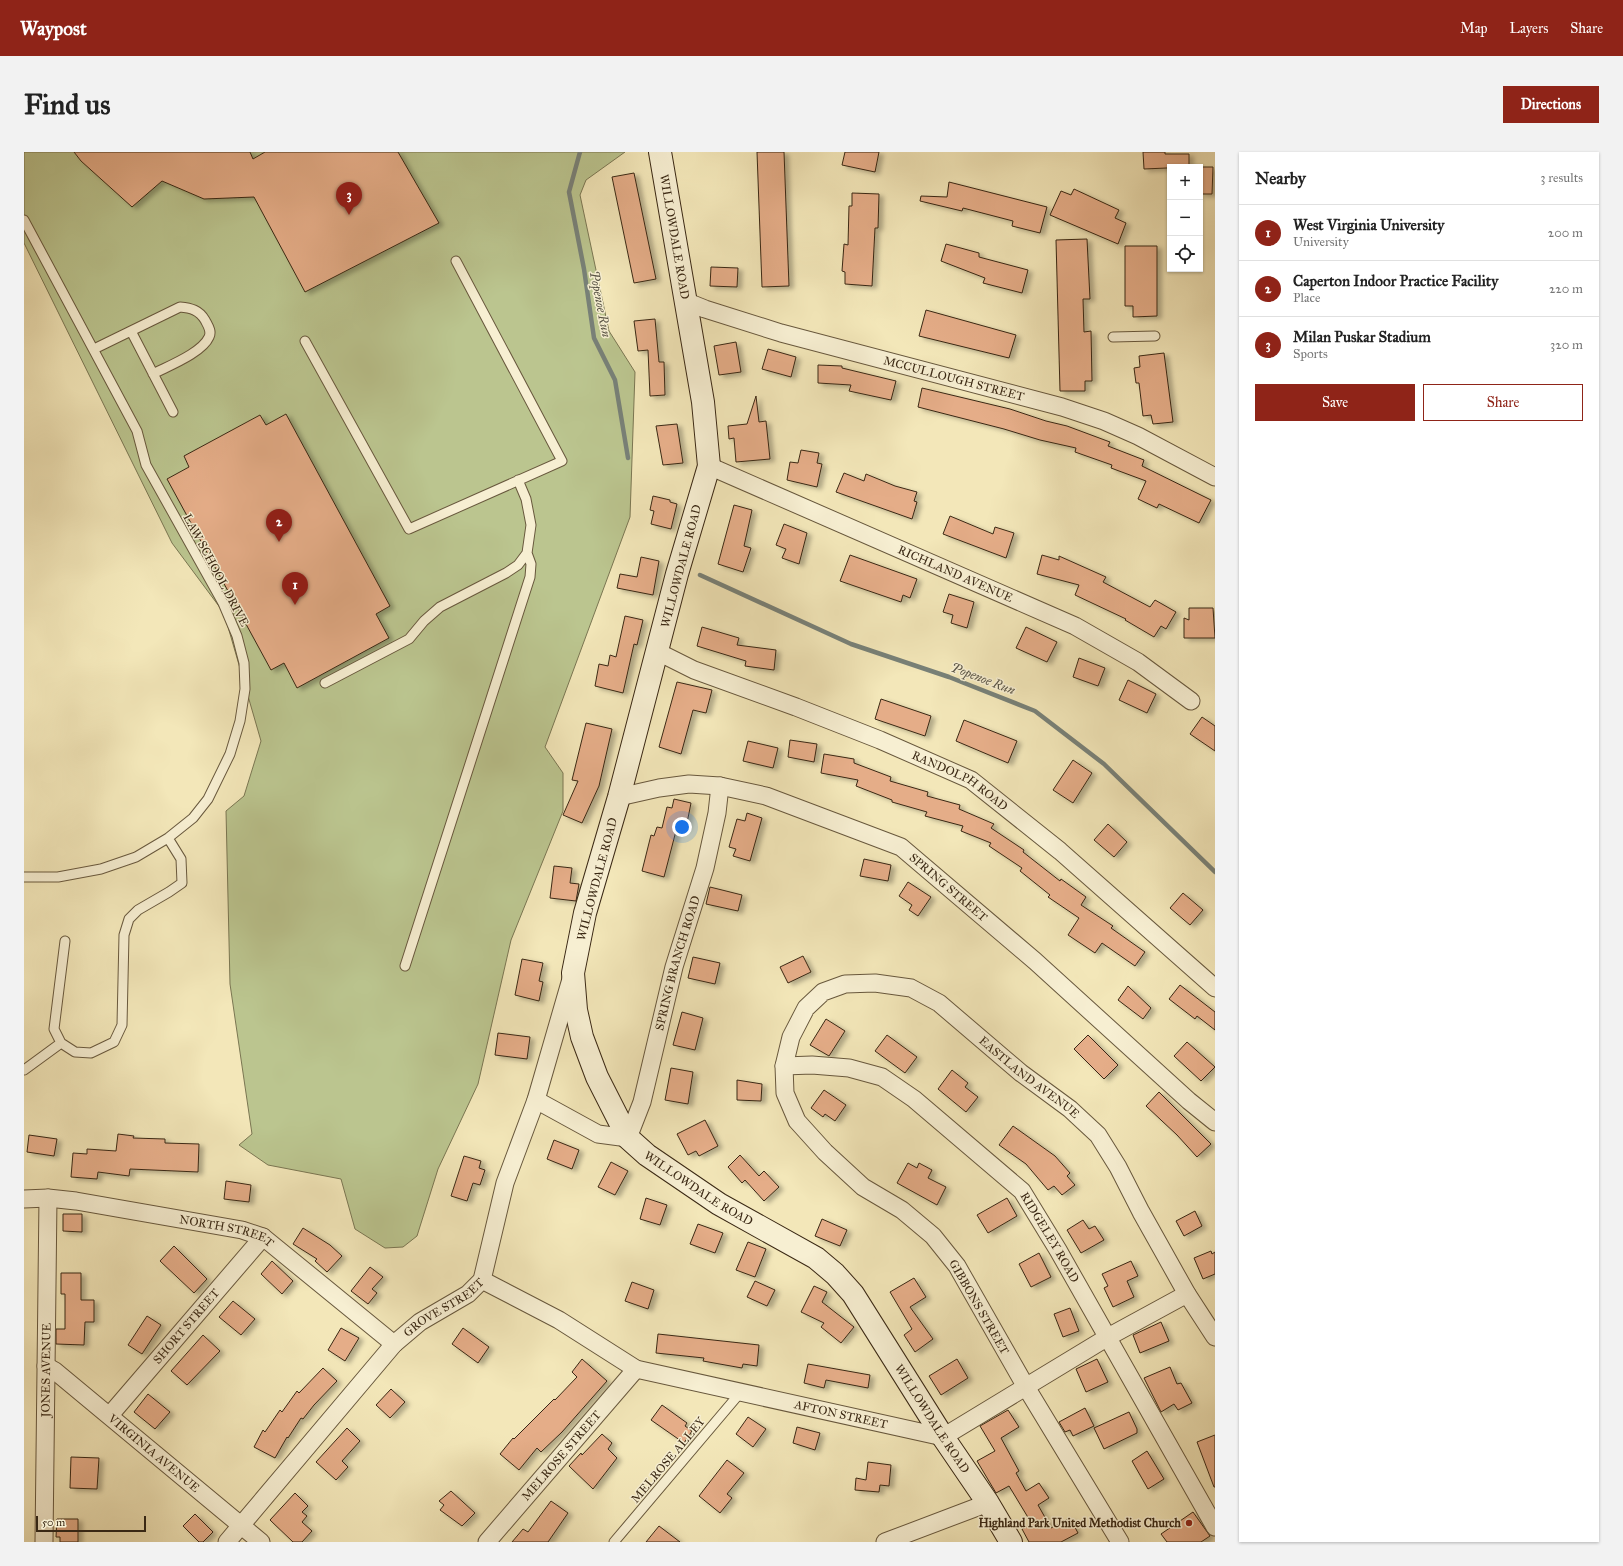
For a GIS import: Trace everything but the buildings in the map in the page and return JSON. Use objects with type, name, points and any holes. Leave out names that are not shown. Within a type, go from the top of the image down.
[{"type":"street","name":"WILLOWDALE ROAD","points":[[660,152],[703,402],[709,466],[678,574],[619,798],[585,913],[573,973],[576,1010],[582,1037],[597,1077],[628,1138],[647,1155],[719,1204],[816,1258],[835,1274],[853,1294],[943,1437],[988,1503],[1011,1542]]},
{"type":"street","name":"MCCULLOUGH STREET","points":[[685,301],[705,309],[781,333],[1062,407],[1104,421],[1138,436],[1215,477]]},
{"type":"street","name":"RICHLAND AVENUE","points":[[709,466],[1075,626],[1138,662],[1191,701]]},
{"type":"street","name":"RANDOLPH ROAD","points":[[658,652],[694,670],[796,707],[880,740],[971,780],[1060,851],[1215,988]]},
{"type":"street","name":"SPRING STREET","points":[[619,798],[659,788],[689,784],[720,786],[766,796],[901,847],[1035,961],[1189,1101],[1215,1122]]},
{"type":"street","name":"SPRING BRANCH ROAD","points":[[628,1138],[642,1102],[674,967],[705,868],[717,813],[720,786]]},
{"type":"street","name":"GROVE STREET","points":[[227,1542],[394,1344],[420,1322],[468,1294],[482,1280],[505,1183],[536,1100],[573,973]]},
{"type":"street","name":"EASTLAND AVENUE","points":[[784,1066],[790,1037],[806,1008],[823,992],[845,984],[875,983],[911,988],[939,1003],[1021,1073],[1070,1109],[1098,1135],[1118,1166],[1141,1212],[1187,1294],[1215,1337]]},
{"type":"street","name":"RIDGELEY ROAD","points":[[784,1066],[812,1065],[849,1068],[882,1077],[914,1100],[958,1138],[998,1169],[1022,1191],[1035,1210],[1108,1337],[1215,1527]]},
{"type":"street","name":"GIBBONS STREET","points":[[784,1066],[784,1093],[797,1121],[825,1152],[862,1187],[902,1210],[933,1236],[957,1266],[1026,1387],[1120,1542]]},
{"type":"street","points":[[536,1100],[598,1134],[628,1138]]},
{"type":"street","name":"NORTH STREET","points":[[24,1199],[48,1198],[76,1201],[242,1230],[263,1237],[394,1344]]},
{"type":"street","name":"JONES AVENUE","points":[[44,1542],[48,1198]]},
{"type":"street","name":"SHORT STREET","points":[[110,1415],[263,1237]]},
{"type":"street","name":"AFTON STREET","points":[[482,1280],[559,1320],[636,1369],[943,1437]]},
{"type":"street","points":[[943,1437],[1108,1337],[1187,1294]]},
{"type":"street","name":"VIRGINIA AVENUE","points":[[46,1366],[55,1371],[110,1415],[261,1542]]},
{"type":"street","name":"MELROSE STREET","points":[[488,1542],[636,1369]]},
{"type":"street","points":[[886,1542],[988,1503]]},
{"type":"lane","name":"LAW SCHOOL DRIVE","points":[[24,220],[137,431],[146,465],[222,603],[237,636],[244,663],[245,690],[240,721],[230,754],[208,799],[193,818],[168,838],[136,857],[101,869],[58,877],[24,877]]},
{"type":"lane","points":[[305,341],[409,529],[562,461],[456,261]]},
{"type":"lane","points":[[94,349],[180,307],[201,312],[210,329],[210,337],[202,348],[153,374]]},
{"type":"lane","points":[[131,331],[173,412]]},
{"type":"lane","points":[[1113,337],[1155,336]]},
{"type":"lane","points":[[325,683],[408,639],[424,621],[440,607],[506,573],[518,565],[526,553],[531,525],[526,499],[518,480]]},
{"type":"lane","points":[[405,966],[528,583],[531,564],[526,553]]},
{"type":"lane","points":[[65,941],[54,1029],[61,1043],[75,1052],[91,1053],[114,1042],[122,1025],[124,935],[129,919],[138,910],[169,892],[182,882],[181,859],[168,838]]},
{"type":"lane","points":[[24,1070],[61,1043]]},
{"type":"lane","name":"MELROSE ALLEY","points":[[614,1542],[740,1393]]},
{"type":"green space","points":[[24,152],[625,152],[586,180],[580,195],[609,331],[635,372],[630,517],[545,747],[563,773],[563,811],[511,940],[478,1084],[438,1169],[417,1236],[403,1247],[385,1248],[355,1229],[341,1179],[268,1165],[239,1145],[252,1134],[230,984],[226,811],[244,796],[261,741],[224,613],[172,543],[24,243]]},
{"type":"waterway","name":"Popenoe Run","points":[[580,152],[569,192],[584,269],[594,338],[615,380],[628,458]]},
{"type":"waterway","name":"Popenoe Run","points":[[700,575],[851,644],[949,677],[1035,711],[1104,764],[1215,872]]},
{"type":"place","name":"Milan Puskar Stadium","points":[[349,215]]},
{"type":"place","name":"Caperton Indoor Practice Facility","points":[[279,542]]},
{"type":"place","name":"West Virginia University","points":[[295,605]]},
{"type":"place","name":"Highland Park United Methodist Church","points":[[1189,1523]]}]
